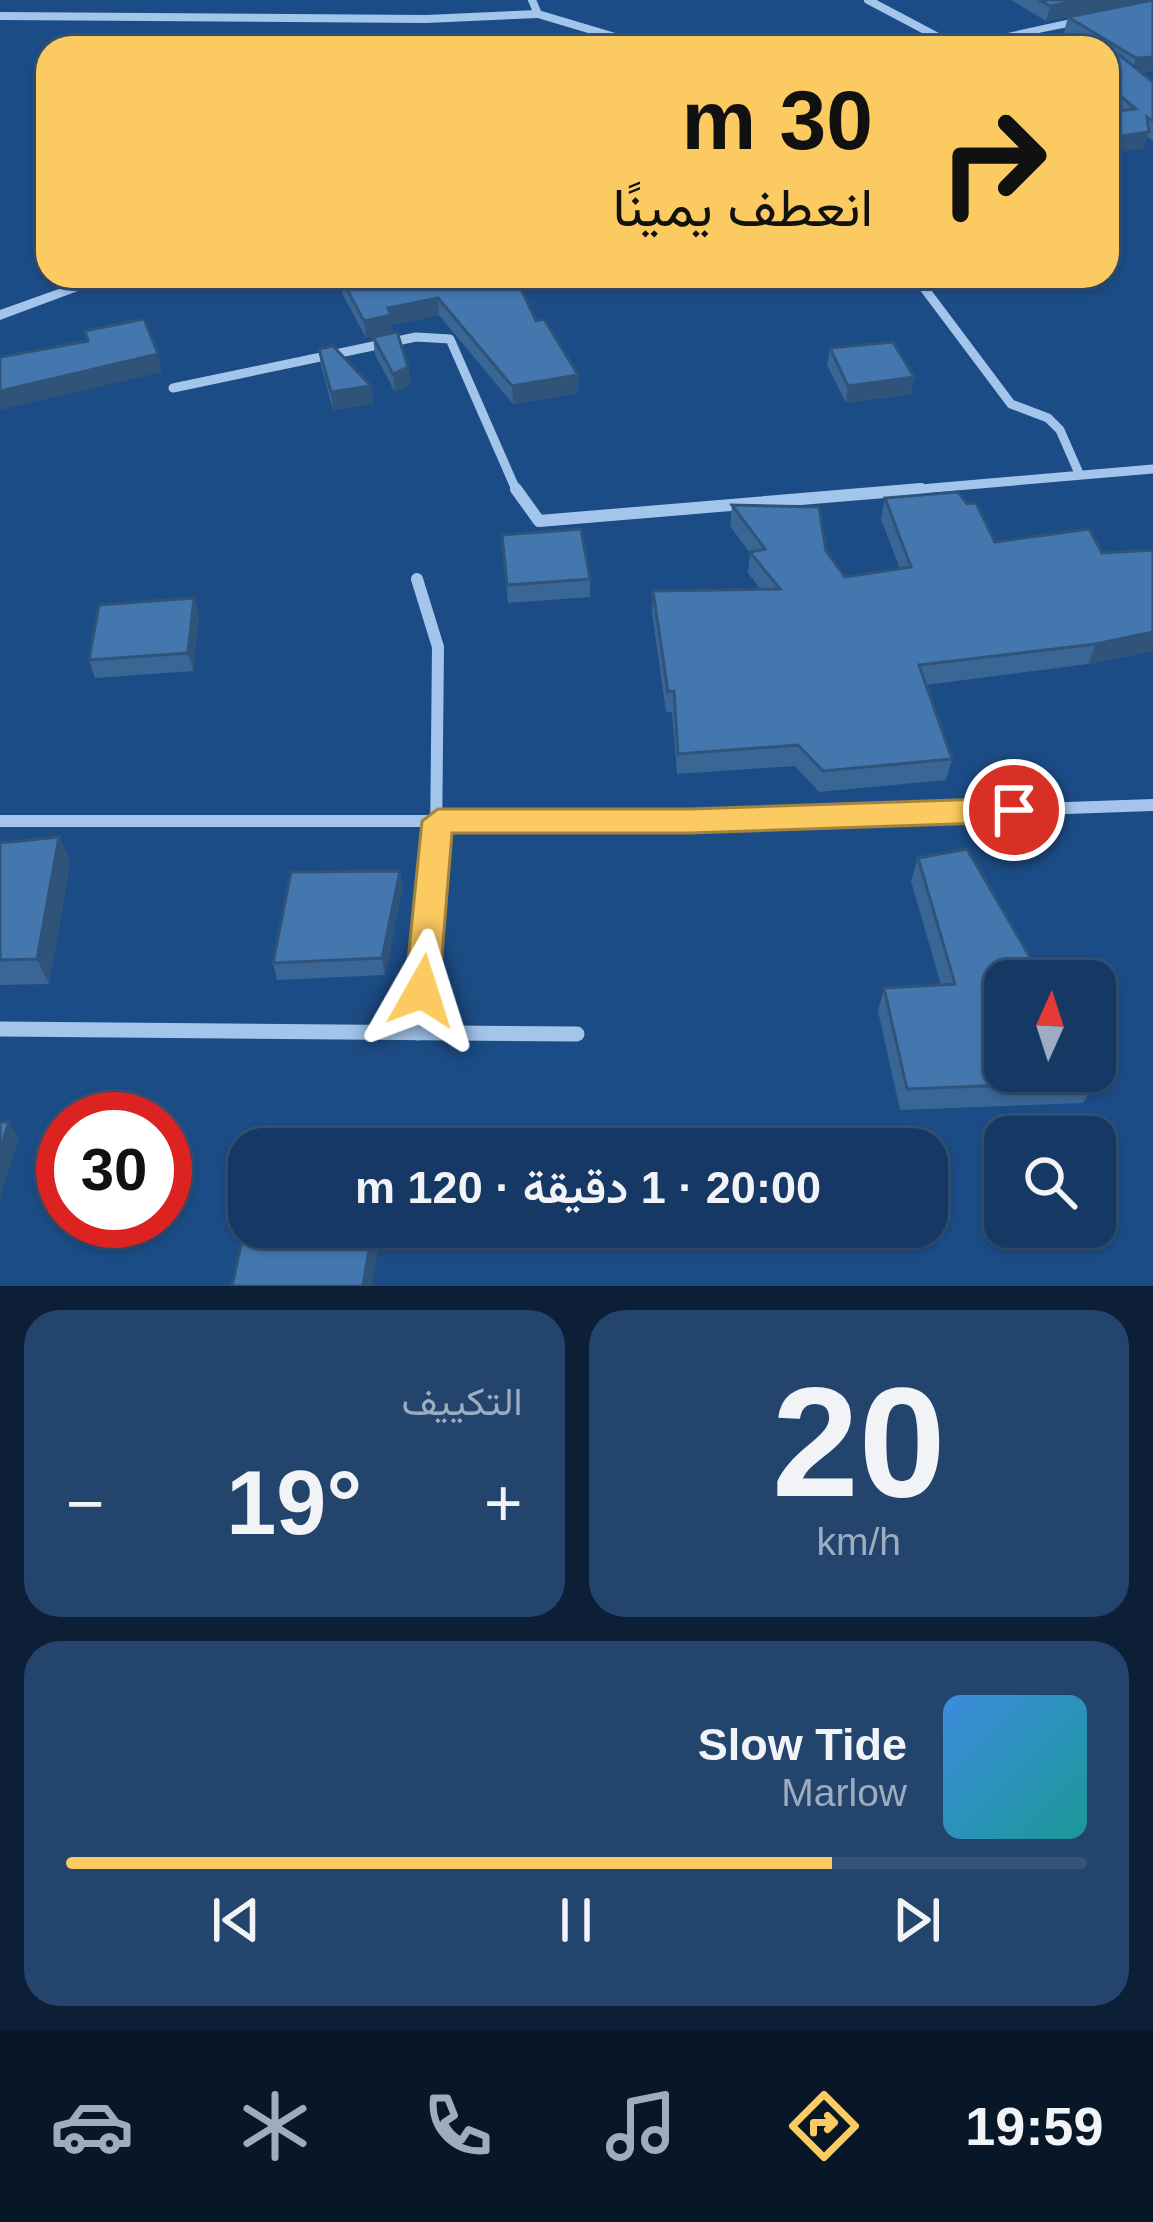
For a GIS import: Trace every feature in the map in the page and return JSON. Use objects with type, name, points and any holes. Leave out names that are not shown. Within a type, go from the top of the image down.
[{"type":"street","points":[[532,0],[538,14]]},
{"type":"street","points":[[868,0],[931,36]]},
{"type":"street","points":[[0,16],[426,20],[538,14],[612,36]]},
{"type":"street","points":[[1005,36],[1109,15]]},
{"type":"street","points":[[0,315],[76,288]]},
{"type":"street","points":[[924,288],[1011,404],[1048,418],[1060,430],[1078,471]]},
{"type":"street","points":[[173,388],[416,337],[450,340],[524,507],[539,521],[1078,471],[1153,469]]},
{"type":"street","points":[[417,579],[438,647],[438,821],[418,1033]]},
{"type":"street","points":[[0,821],[690,821],[1153,805]]},
{"type":"street","points":[[0,1029],[577,1034]]},
{"type":"building","points":[[1039,0],[1082,0],[1050,6]]},
{"type":"building","points":[[1153,0],[1153,57],[1136,58],[1119,48],[1119,36],[1100,36],[1068,17]]},
{"type":"building","points":[[1119,55],[1153,82],[1153,121],[1147,117],[1149,132],[1119,136],[1119,111],[1136,109],[1119,95]]},
{"type":"building","points":[[346,288],[521,288],[536,321],[544,319],[578,375],[512,386],[438,298],[388,308],[391,315],[364,321]]},
{"type":"building","points":[[144,319],[158,354],[0,391],[0,357],[88,341],[85,331]]},
{"type":"building","points":[[397,332],[408,367],[393,374],[373,337]]},
{"type":"building","points":[[893,342],[914,377],[848,386],[830,348]]},
{"type":"building","points":[[333,346],[371,386],[331,392],[319,349]]},
{"type":"building","points":[[958,492],[967,504],[976,503],[995,542],[1089,529],[1102,553],[1153,550],[1153,632],[1096,644],[919,665],[952,759],[823,771],[798,745],[678,754],[674,691],[668,692],[653,591],[780,589],[750,552],[765,549],[732,505],[819,507],[826,551],[845,577],[911,567],[885,498]]},
{"type":"building","points":[[581,529],[590,579],[507,585],[502,535]]},
{"type":"building","points":[[194,598],[188,653],[89,660],[99,605]]},
{"type":"building","points":[[59,837],[37,959],[0,960],[0,843]]},
{"type":"building","points":[[967,849],[1032,960],[984,960],[984,1086],[907,1089],[884,988],[955,984],[918,858]]},
{"type":"building","points":[[400,871],[382,958],[273,963],[291,872]]},
{"type":"building","points":[[0,1122],[9,1122],[0,1151]]},
{"type":"building","points":[[240,1248],[369,1248],[363,1286],[232,1286]]},
{"type":"route","points":[[422,991],[438,821],[690,821],[1014,810]]}]
